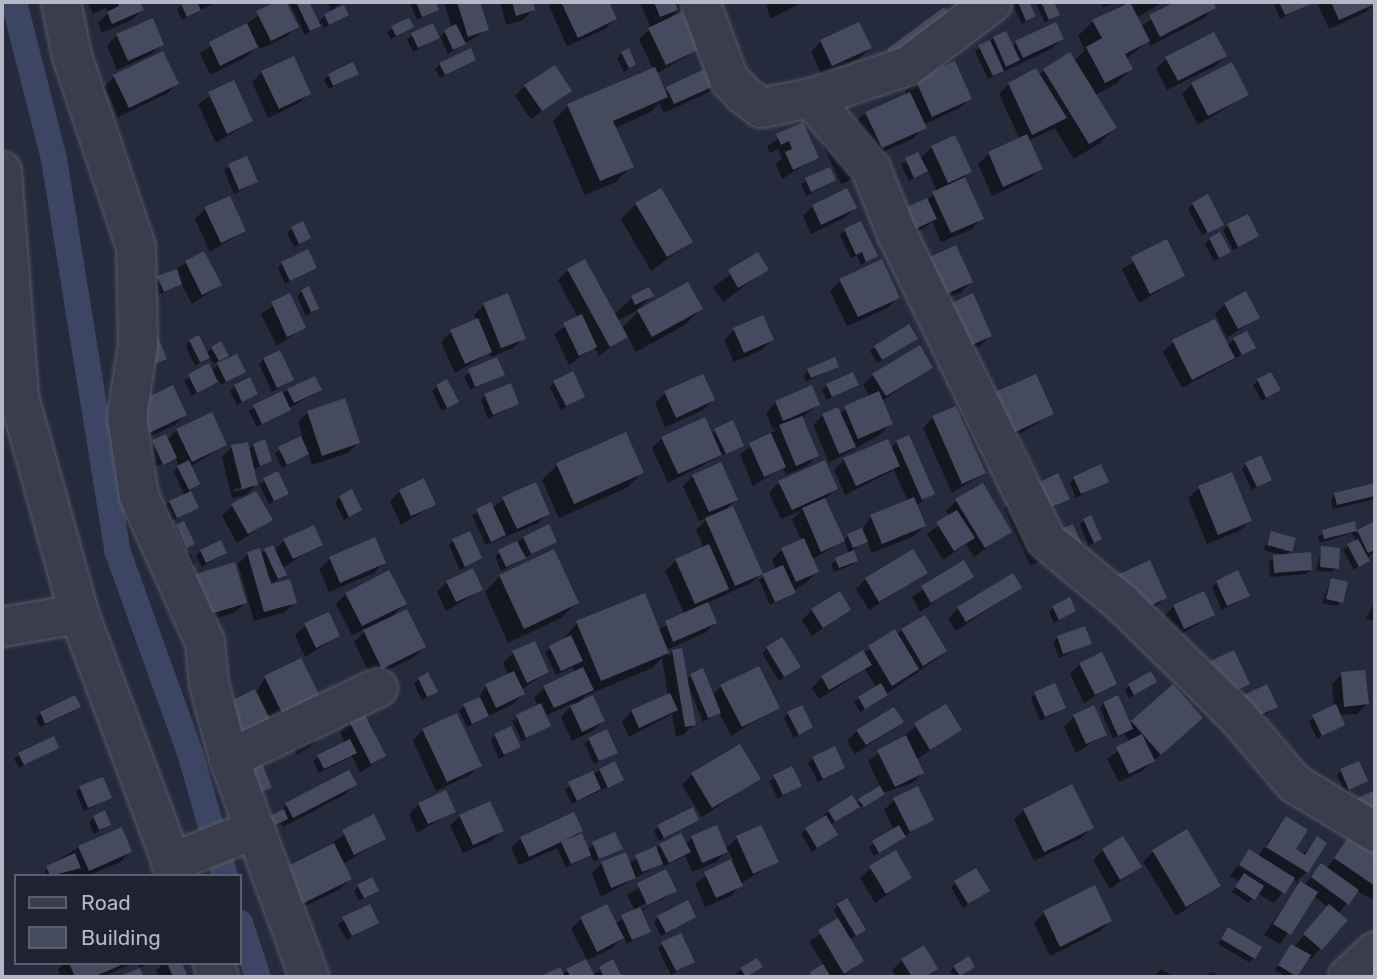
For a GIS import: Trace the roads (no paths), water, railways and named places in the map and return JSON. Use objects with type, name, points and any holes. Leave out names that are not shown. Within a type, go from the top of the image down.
[{"type":"street","points":[[61,2],[72,56],[136,247],[138,344],[127,417],[139,496],[205,642],[209,684],[250,831],[309,977]]},
{"type":"street","points":[[701,2],[729,79],[761,108],[811,98],[908,66],[993,2]]},
{"type":"street","points":[[811,98],[872,169],[897,234],[1046,540],[1122,603],[1237,716],[1293,783],[1375,832]]},
{"type":"street","points":[[2,171],[19,397],[79,614],[177,865],[250,831]]},
{"type":"street","points":[[2,627],[79,614]]},
{"type":"street","points":[[229,758],[378,688]]},
{"type":"street","points":[[1348,977],[1375,952]]},
{"type":"waterway","points":[[14,2],[54,159],[117,550],[191,756],[224,874]]},
{"type":"waterway","points":[[242,929],[258,977]]}]
